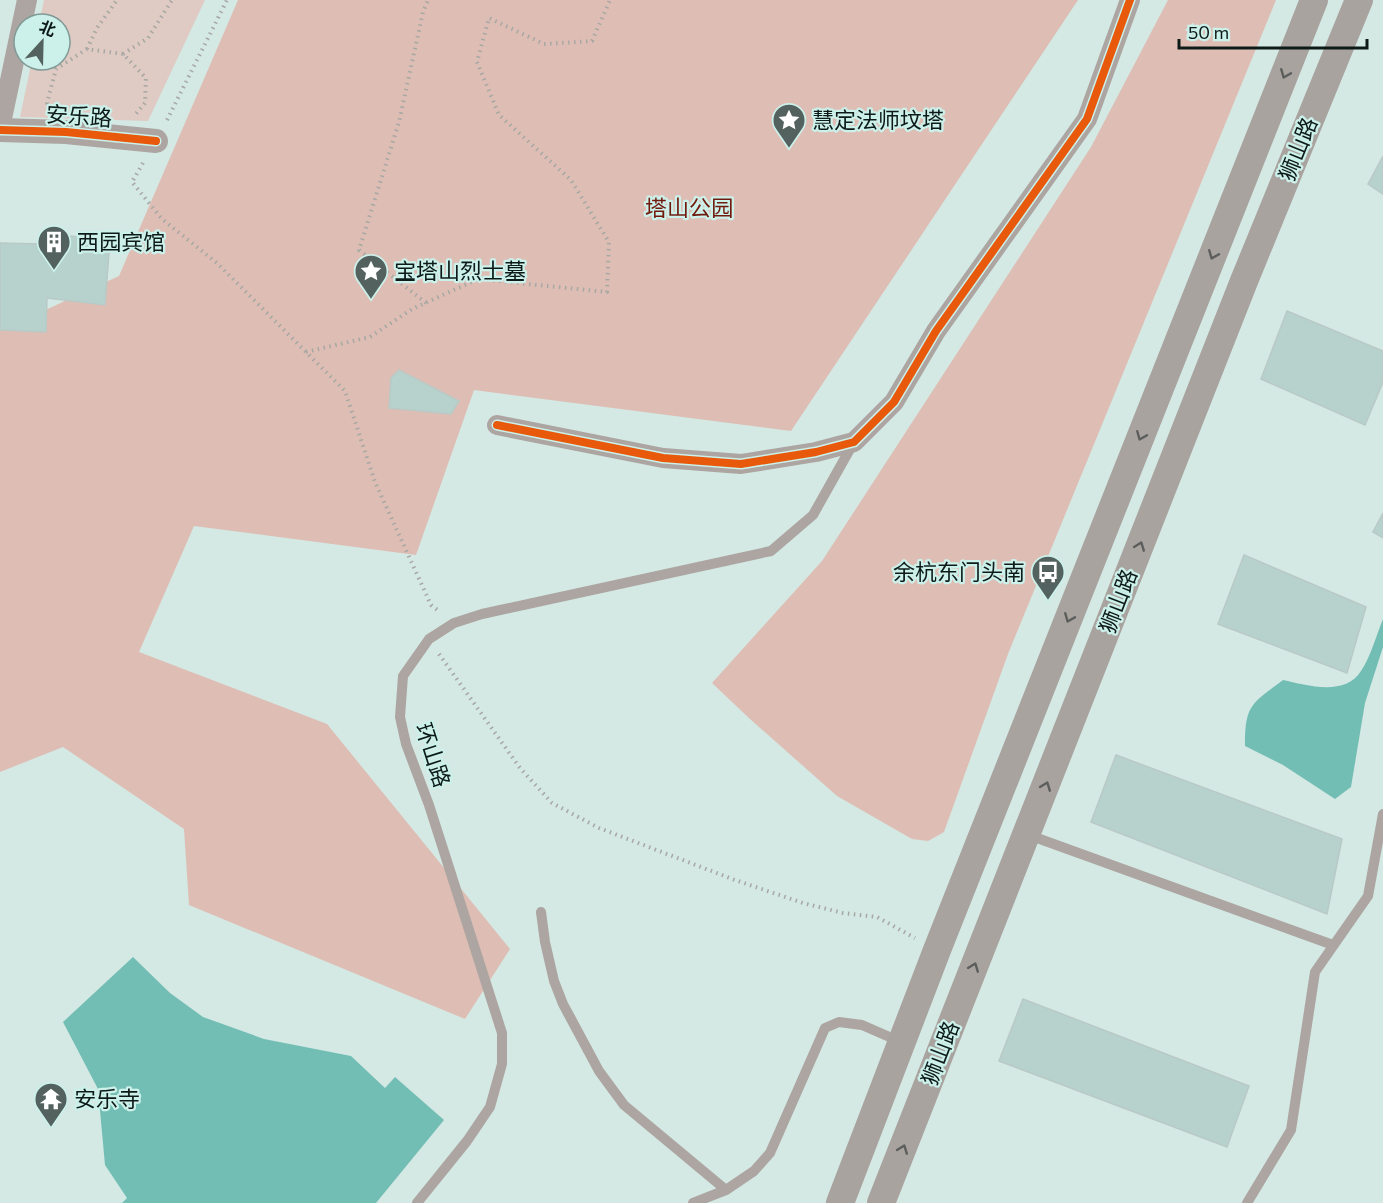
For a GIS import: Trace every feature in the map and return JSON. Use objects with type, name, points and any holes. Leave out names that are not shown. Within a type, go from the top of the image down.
[{"type":"main road","name":"狮山路","points":[[840,1203],[937,950],[1314,0]]},
{"type":"main road","name":"狮山路","points":[[881,1203],[1244,281],[1359,0]]},
{"type":"street","points":[[0,129],[27,0]]},
{"type":"street","points":[[497,426],[663,458],[741,464],[816,452],[854,442],[894,402],[936,331],[1087,120],[1130,0]]},
{"type":"street","name":"安乐路","points":[[0,129],[106,135],[156,141]]},
{"type":"lane","name":"环山路","points":[[417,1203],[467,1141],[490,1107],[502,1064],[502,1033],[429,805],[406,744],[400,717],[403,676],[429,639],[454,623],[482,614],[771,551],[813,515],[854,442]]},
{"type":"lane","points":[[1247,1203],[1291,1130],[1315,972],[1368,896],[1383,814]]},
{"type":"lane","points":[[1026,834],[1333,945]]},
{"type":"lane","points":[[541,912],[545,942],[562,1004],[599,1071],[624,1105],[726,1190]]},
{"type":"lane","points":[[693,1203],[726,1190],[754,1171],[770,1153],[825,1028],[839,1022],[862,1025],[902,1042]]},
{"type":"path","points":[[66,132],[47,104],[56,69],[87,49],[97,28],[117,0]]},
{"type":"path","points":[[123,54],[148,38],[172,0]]},
{"type":"path","points":[[227,0],[156,141],[132,182],[162,219],[217,263],[345,391],[375,482],[431,605],[454,623]]},
{"type":"path","points":[[426,303],[360,250],[399,122],[423,12],[428,0]]},
{"type":"path","points":[[306,352],[370,337],[412,309],[478,279],[608,292],[609,242],[571,180],[499,115],[477,62],[489,18],[544,44],[592,41],[610,0]]},
{"type":"path","points":[[87,49],[123,54],[146,78],[145,103],[127,124],[106,135]]},
{"type":"path","points":[[429,639],[520,768],[552,803],[599,828],[735,880],[833,911],[877,917],[937,950]]},
{"type":"shaded area","points":[[44,0],[205,0],[148,121],[20,117],[29,72],[72,72],[72,12],[42,12]]},
{"type":"green space","name":"塔山公园","points":[[238,0],[1078,0],[791,431],[474,390],[416,555],[194,526],[139,652],[327,724],[510,949],[465,1019],[189,905],[184,829],[63,747],[0,772],[0,331],[119,276]]},
{"type":"green space","points":[[1168,0],[1276,0],[1008,654],[944,832],[928,841],[912,839],[837,796],[712,683],[822,561],[1091,147]]},
{"type":"water","points":[[1383,619],[1383,647],[1365,703],[1351,787],[1335,799],[1283,765],[1245,746],[1246,722],[1257,701],[1283,680],[1314,686],[1335,687],[1354,679],[1368,659]]},
{"type":"water","points":[[133,957],[170,993],[203,1017],[264,1039],[351,1056],[385,1088],[395,1077],[444,1120],[376,1203],[122,1203],[127,1198],[105,1165],[98,1089],[63,1022]]},
{"type":"building","points":[[1383,156],[1383,194],[1368,184]]},
{"type":"building","name":"西园宾馆","points":[[42,234],[110,239],[105,305],[47,298],[46,332],[0,330],[0,243],[42,244]]},
{"type":"building","points":[[1287,311],[1383,351],[1383,382],[1365,425],[1261,379]]},
{"type":"building","points":[[399,370],[459,401],[451,414],[389,408],[391,378]]},
{"type":"building","points":[[1383,513],[1383,538],[1373,532]]},
{"type":"building","points":[[1244,555],[1366,607],[1347,673],[1218,624]]},
{"type":"building","points":[[1116,755],[1342,839],[1327,914],[1091,822]]},
{"type":"building","points":[[1023,999],[1249,1086],[1227,1147],[999,1061]]},
{"type":"cycle path","points":[[497,425],[663,458],[741,464],[816,452],[854,442],[894,402],[936,331],[1087,119],[1130,0]]},
{"type":"cycle path","points":[[0,130],[66,132],[156,141]]},
{"type":"place","name":"慧定法师坟塔","points":[[789,149]]},
{"type":"place","name":"西园宾馆","points":[[54,271]]},
{"type":"place","name":"宝塔山烈士墓","points":[[371,300]]},
{"type":"place","name":"余杭东门头南","points":[[1048,601]]},
{"type":"place","name":"安乐寺","points":[[51,1128]]}]
